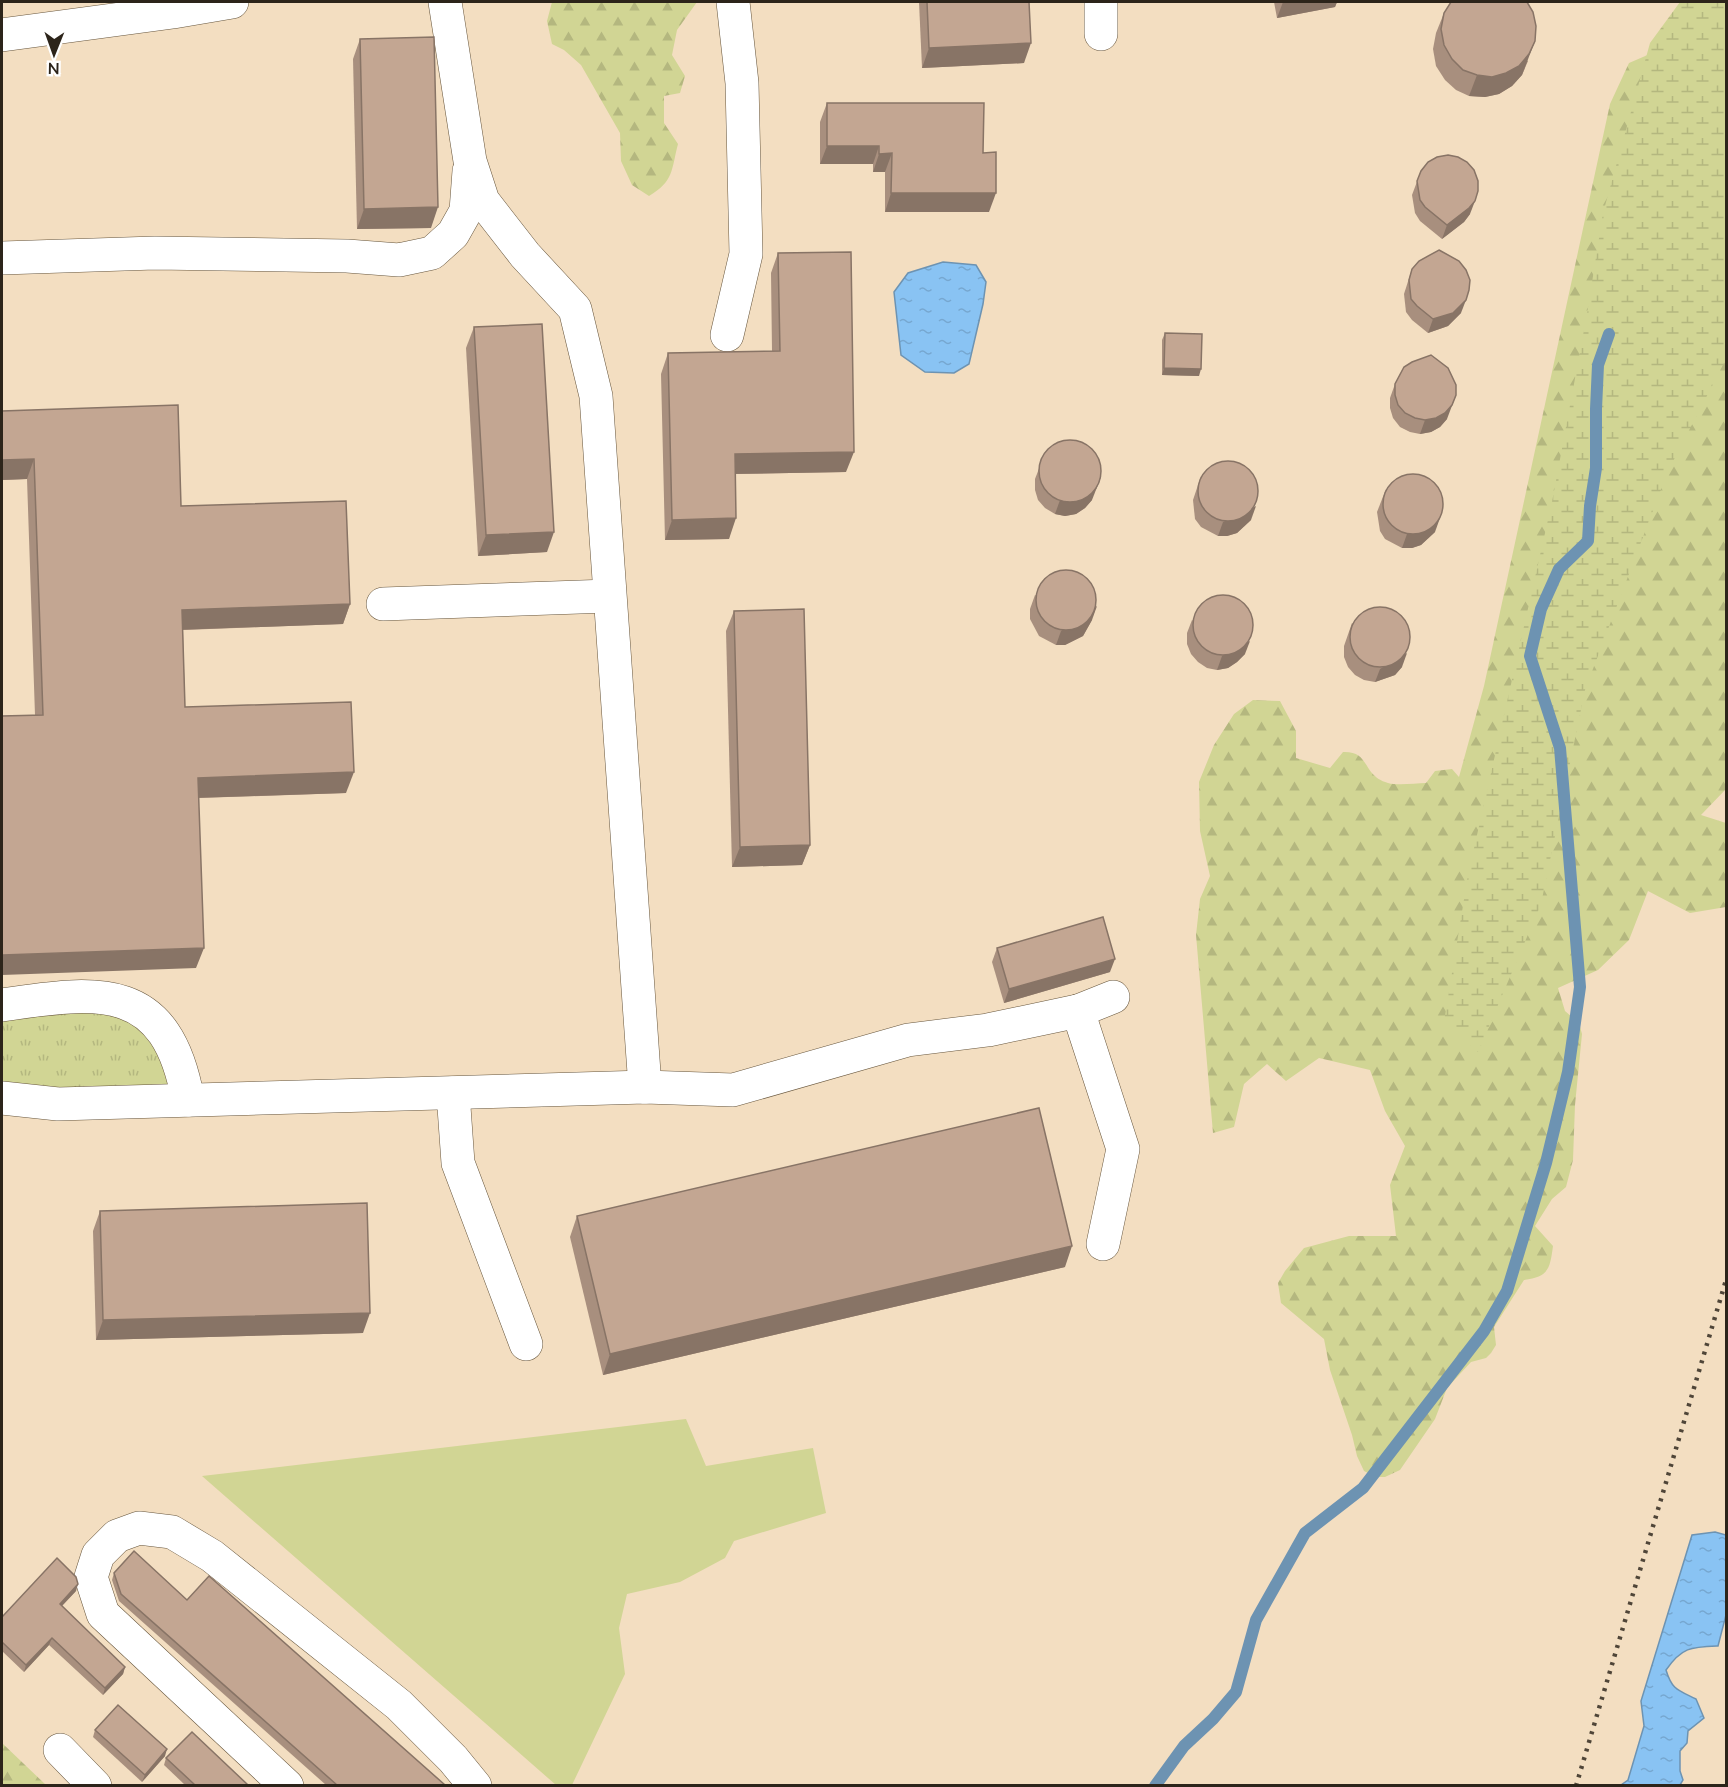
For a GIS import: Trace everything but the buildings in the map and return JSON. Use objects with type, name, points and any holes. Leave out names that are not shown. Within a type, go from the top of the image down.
[{"type":"street","points":[[2,35],[175,7],[231,2]]},
{"type":"street","points":[[445,2],[470,160],[483,201],[525,255],[575,309],[596,396],[645,1087]]},
{"type":"street","points":[[727,335],[746,254],[742,83],[733,2]]},
{"type":"street","points":[[1101,2],[1101,34]]},
{"type":"street","points":[[2,258],[155,253],[347,256],[399,260],[432,253],[453,234],[466,211],[470,160]]},
{"type":"street","points":[[383,604],[609,596]]},
{"type":"street","points":[[2,1005],[41,999],[103,997],[129,1004],[148,1014],[165,1033],[183,1071],[188,1100]]},
{"type":"street","points":[[2,1098],[58,1104],[645,1087],[733,1090],[908,1040],[988,1030],[1078,1011],[1113,997]]},
{"type":"street","points":[[1078,1011],[1123,1149],[1103,1244]]},
{"type":"street","points":[[453,1093],[458,1163],[526,1344]]},
{"type":"street","points":[[287,1785],[103,1614],[91,1577],[98,1556],[117,1536],[140,1528],[172,1532],[212,1556],[399,1704],[475,1785]]},
{"type":"street","points":[[60,1750],[95,1785]]},
{"type":"green space","points":[[552,2],[697,2],[677,30],[672,55],[685,76],[680,93],[664,96],[664,123],[678,144],[667,180],[649,196],[632,185],[621,161],[620,133],[581,65],[564,50],[552,44],[547,21]]},
{"type":"green space","points":[[1680,2],[1726,2],[1726,359],[1668,471],[1585,690],[1541,904],[1478,1052],[1444,1022],[1468,875],[1552,502],[1603,213],[1650,43]]},
{"type":"green space","points":[[1687,38],[1726,306],[1726,789],[1701,815],[1726,823],[1726,907],[1690,913],[1648,891],[1629,940],[1598,970],[1558,988],[1565,1011],[1579,1023],[1582,1034],[1575,1105],[1573,1160],[1566,1187],[1552,1199],[1535,1226],[1553,1246],[1549,1266],[1539,1277],[1524,1280],[1494,1327],[1496,1345],[1491,1353],[1486,1358],[1471,1362],[1447,1388],[1435,1419],[1400,1470],[1385,1477],[1376,1477],[1364,1471],[1357,1456],[1330,1370],[1324,1339],[1281,1303],[1278,1283],[1304,1248],[1349,1236],[1396,1236],[1390,1185],[1405,1146],[1385,1111],[1370,1070],[1319,1058],[1286,1081],[1267,1064],[1244,1084],[1234,1127],[1213,1133],[1196,935],[1200,899],[1210,876],[1200,831],[1199,782],[1214,745],[1234,714],[1253,700],[1280,701],[1296,731],[1296,758],[1330,768],[1343,752],[1352,753],[1358,755],[1379,779],[1392,784],[1426,783],[1435,771],[1452,769],[1459,777],[1484,686],[1610,104],[1629,63]]},
{"type":"green space","points":[[85,1011],[123,1016],[156,1044],[168,1084],[114,1092],[2,1086],[2,1019]]},
{"type":"green space","points":[[686,1419],[706,1466],[813,1448],[826,1513],[734,1541],[725,1558],[680,1582],[627,1594],[619,1628],[625,1674],[572,1785],[556,1785],[202,1476]]},
{"type":"green space","points":[[2,1743],[46,1785],[2,1785]]},
{"type":"water","points":[[943,262],[976,265],[986,282],[969,364],[954,373],[925,372],[901,355],[894,292],[908,273]]},
{"type":"water","points":[[1715,1532],[1726,1535],[1726,1615],[1718,1646],[1688,1650],[1677,1657],[1666,1670],[1676,1689],[1696,1699],[1704,1718],[1688,1731],[1687,1743],[1680,1751],[1680,1771],[1683,1780],[1680,1785],[1621,1785],[1628,1780],[1644,1726],[1641,1701],[1692,1535]]},
{"type":"waterway","points":[[1155,1786],[1184,1746],[1213,1719],[1236,1692],[1256,1620],[1305,1533],[1363,1488],[1484,1331],[1507,1291],[1546,1163],[1568,1072],[1580,987],[1560,748],[1530,656],[1541,609],[1559,569],[1588,541],[1590,506],[1596,468],[1598,365],[1609,334]]},
{"type":"railway","points":[[1576,1786],[1726,1280]]}]
